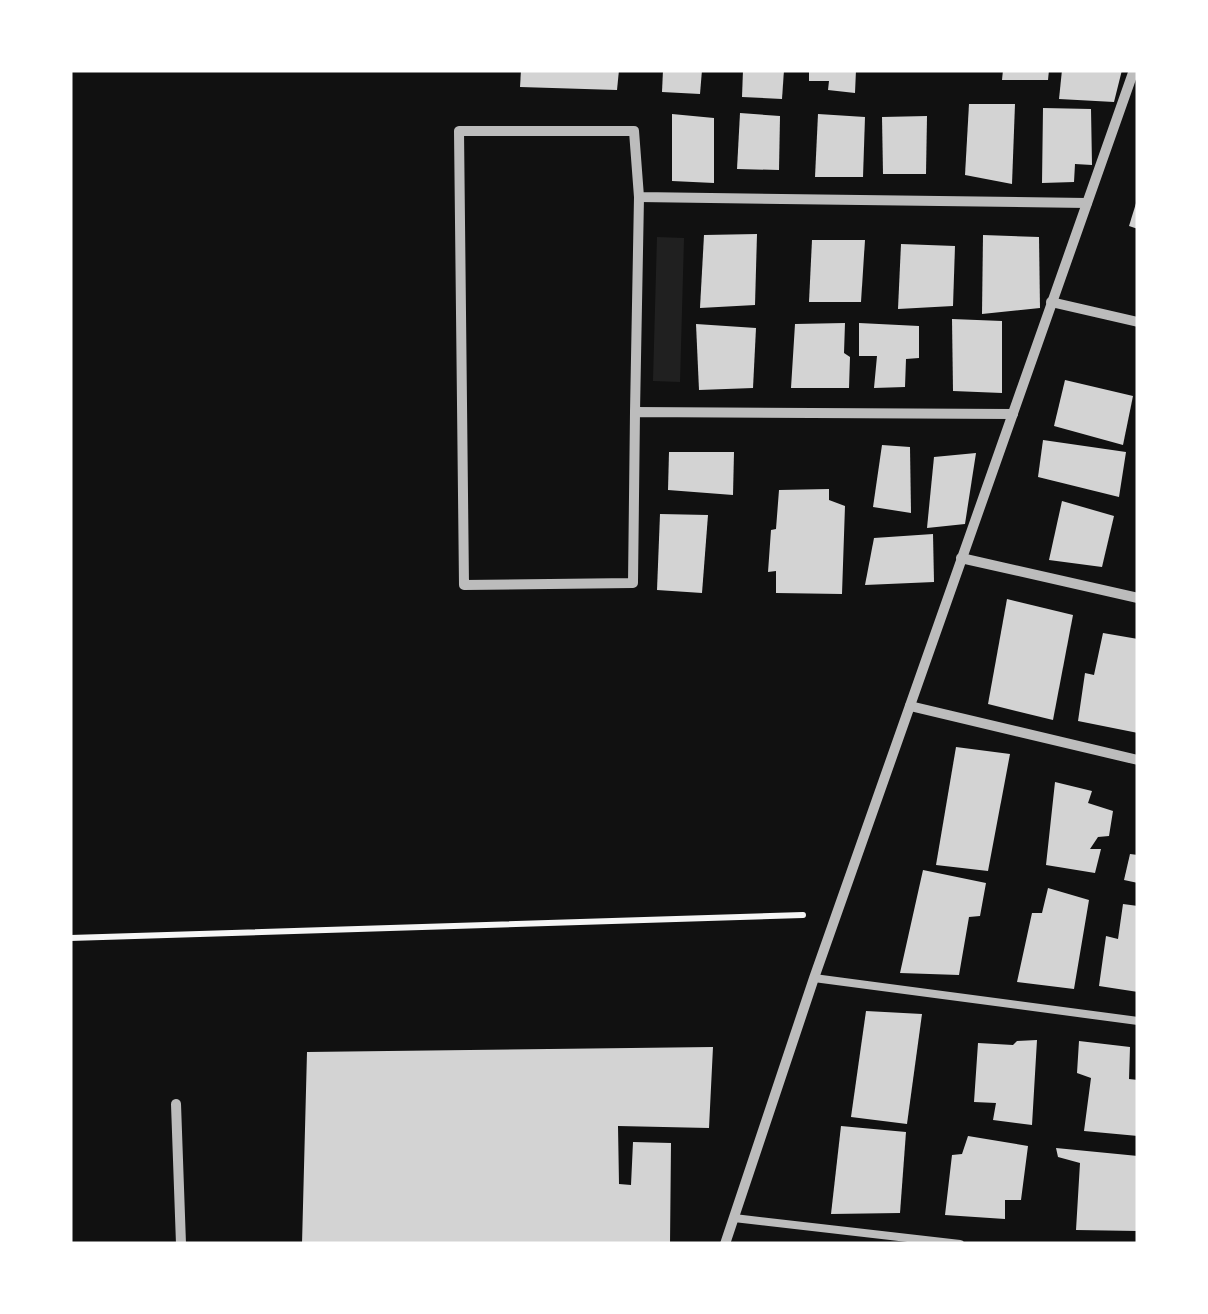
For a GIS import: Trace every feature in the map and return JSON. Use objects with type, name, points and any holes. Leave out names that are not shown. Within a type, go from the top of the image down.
[{"type":"street","points":[[725,1244],[814,978],[1134,70]]},
{"type":"street","points":[[634,130],[639,198],[633,583],[464,585],[459,131],[634,130]]},
{"type":"street","points":[[639,198],[1087,204]]},
{"type":"street","points":[[1051,302],[1138,322]]},
{"type":"street","points":[[634,412],[1013,414]]},
{"type":"street","points":[[961,558],[1138,598]]},
{"type":"street","points":[[910,706],[1138,760]]},
{"type":"street","points":[[176,1104],[181,1244]]},
{"type":"lane","points":[[814,978],[1138,1021]]},
{"type":"lane","points":[[734,1218],[960,1244]]},
{"type":"path","points":[[70,938],[837,914]]},
{"type":"shaded area","points":[[657,237],[684,238],[680,382],[653,381]]},
{"type":"building","points":[[521,70],[619,70],[617,90],[520,87]]},
{"type":"building","points":[[663,70],[702,70],[700,94],[662,92]]},
{"type":"building","points":[[743,70],[784,70],[782,99],[742,97]]},
{"type":"building","points":[[809,70],[856,70],[855,93],[828,90],[829,81],[809,81]]},
{"type":"building","points":[[1003,70],[1049,70],[1048,80],[1002,80]]},
{"type":"building","points":[[1062,70],[1122,70],[1114,102],[1059,99]]},
{"type":"building","points":[[969,104],[1015,104],[1012,184],[965,175]]},
{"type":"building","points":[[1043,108],[1091,109],[1092,165],[1075,164],[1074,182],[1042,183]]},
{"type":"building","points":[[740,113],[780,116],[779,170],[737,169]]},
{"type":"building","points":[[672,114],[714,118],[714,183],[672,181]]},
{"type":"building","points":[[818,114],[865,117],[863,177],[815,177]]},
{"type":"building","points":[[927,116],[926,174],[883,174],[882,117]]},
{"type":"building","points":[[1138,200],[1138,229],[1129,226]]},
{"type":"building","points":[[757,234],[755,305],[700,308],[704,235]]},
{"type":"building","points":[[983,235],[1039,237],[1040,308],[982,314]]},
{"type":"building","points":[[812,240],[865,240],[861,302],[809,302]]},
{"type":"building","points":[[901,244],[955,246],[953,306],[898,309]]},
{"type":"building","points":[[952,319],[1002,321],[1002,393],[953,391]]},
{"type":"building","points":[[845,323],[849,388],[791,388],[795,324]]},
{"type":"building","points":[[859,323],[919,326],[919,358],[906,359],[905,387],[874,388],[877,356],[859,356]]},
{"type":"building","points":[[696,324],[756,328],[753,388],[699,390]]},
{"type":"building","points":[[1065,380],[1133,396],[1123,445],[1054,426]]},
{"type":"building","points":[[1043,440],[1126,452],[1119,497],[1038,477]]},
{"type":"building","points":[[882,445],[910,447],[911,513],[873,507]]},
{"type":"building","points":[[669,452],[734,452],[733,495],[668,490]]},
{"type":"building","points":[[976,453],[965,524],[927,528],[934,457]]},
{"type":"building","points":[[829,489],[829,500],[845,506],[842,594],[776,593],[776,571],[768,572],[779,490]]},
{"type":"building","points":[[1062,501],[1114,516],[1102,567],[1049,560]]},
{"type":"building","points":[[660,514],[708,515],[702,593],[657,590]]},
{"type":"building","points":[[933,534],[934,582],[865,585],[874,538]]},
{"type":"building","points":[[1007,599],[1073,615],[1053,720],[988,704]]},
{"type":"building","points":[[1103,633],[1138,639],[1138,733],[1078,721],[1085,673],[1094,675]]},
{"type":"building","points":[[956,747],[1010,754],[988,871],[936,865]]},
{"type":"building","points":[[1055,782],[1092,791],[1088,803],[1113,811],[1109,836],[1098,837],[1090,849],[1101,849],[1095,873],[1046,865]]},
{"type":"building","points":[[1130,854],[1138,855],[1138,883],[1124,880]]},
{"type":"building","points":[[923,870],[986,883],[980,916],[969,917],[959,975],[900,973]]},
{"type":"building","points":[[1048,888],[1089,900],[1074,989],[1017,982],[1032,913],[1042,913]]},
{"type":"building","points":[[1123,904],[1138,906],[1138,992],[1099,986],[1106,936],[1118,939]]},
{"type":"building","points":[[866,1011],[922,1014],[907,1124],[851,1117]]},
{"type":"building","points":[[1037,1040],[1032,1125],[993,1120],[996,1103],[974,1102],[978,1043],[1013,1045],[1017,1041]]},
{"type":"building","points":[[1079,1041],[1130,1047],[1129,1079],[1138,1080],[1138,1136],[1084,1131],[1091,1078],[1077,1073]]},
{"type":"building","points":[[713,1047],[709,1128],[618,1126],[619,1184],[631,1185],[633,1142],[671,1143],[670,1244],[302,1244],[307,1052]]},
{"type":"building","points":[[841,1126],[906,1132],[900,1213],[831,1214]]},
{"type":"building","points":[[968,1136],[1028,1146],[1021,1200],[1005,1200],[1005,1219],[945,1215],[952,1155],[962,1154]]},
{"type":"building","points":[[1056,1148],[1138,1156],[1138,1231],[1076,1230],[1080,1163],[1058,1157]]}]
